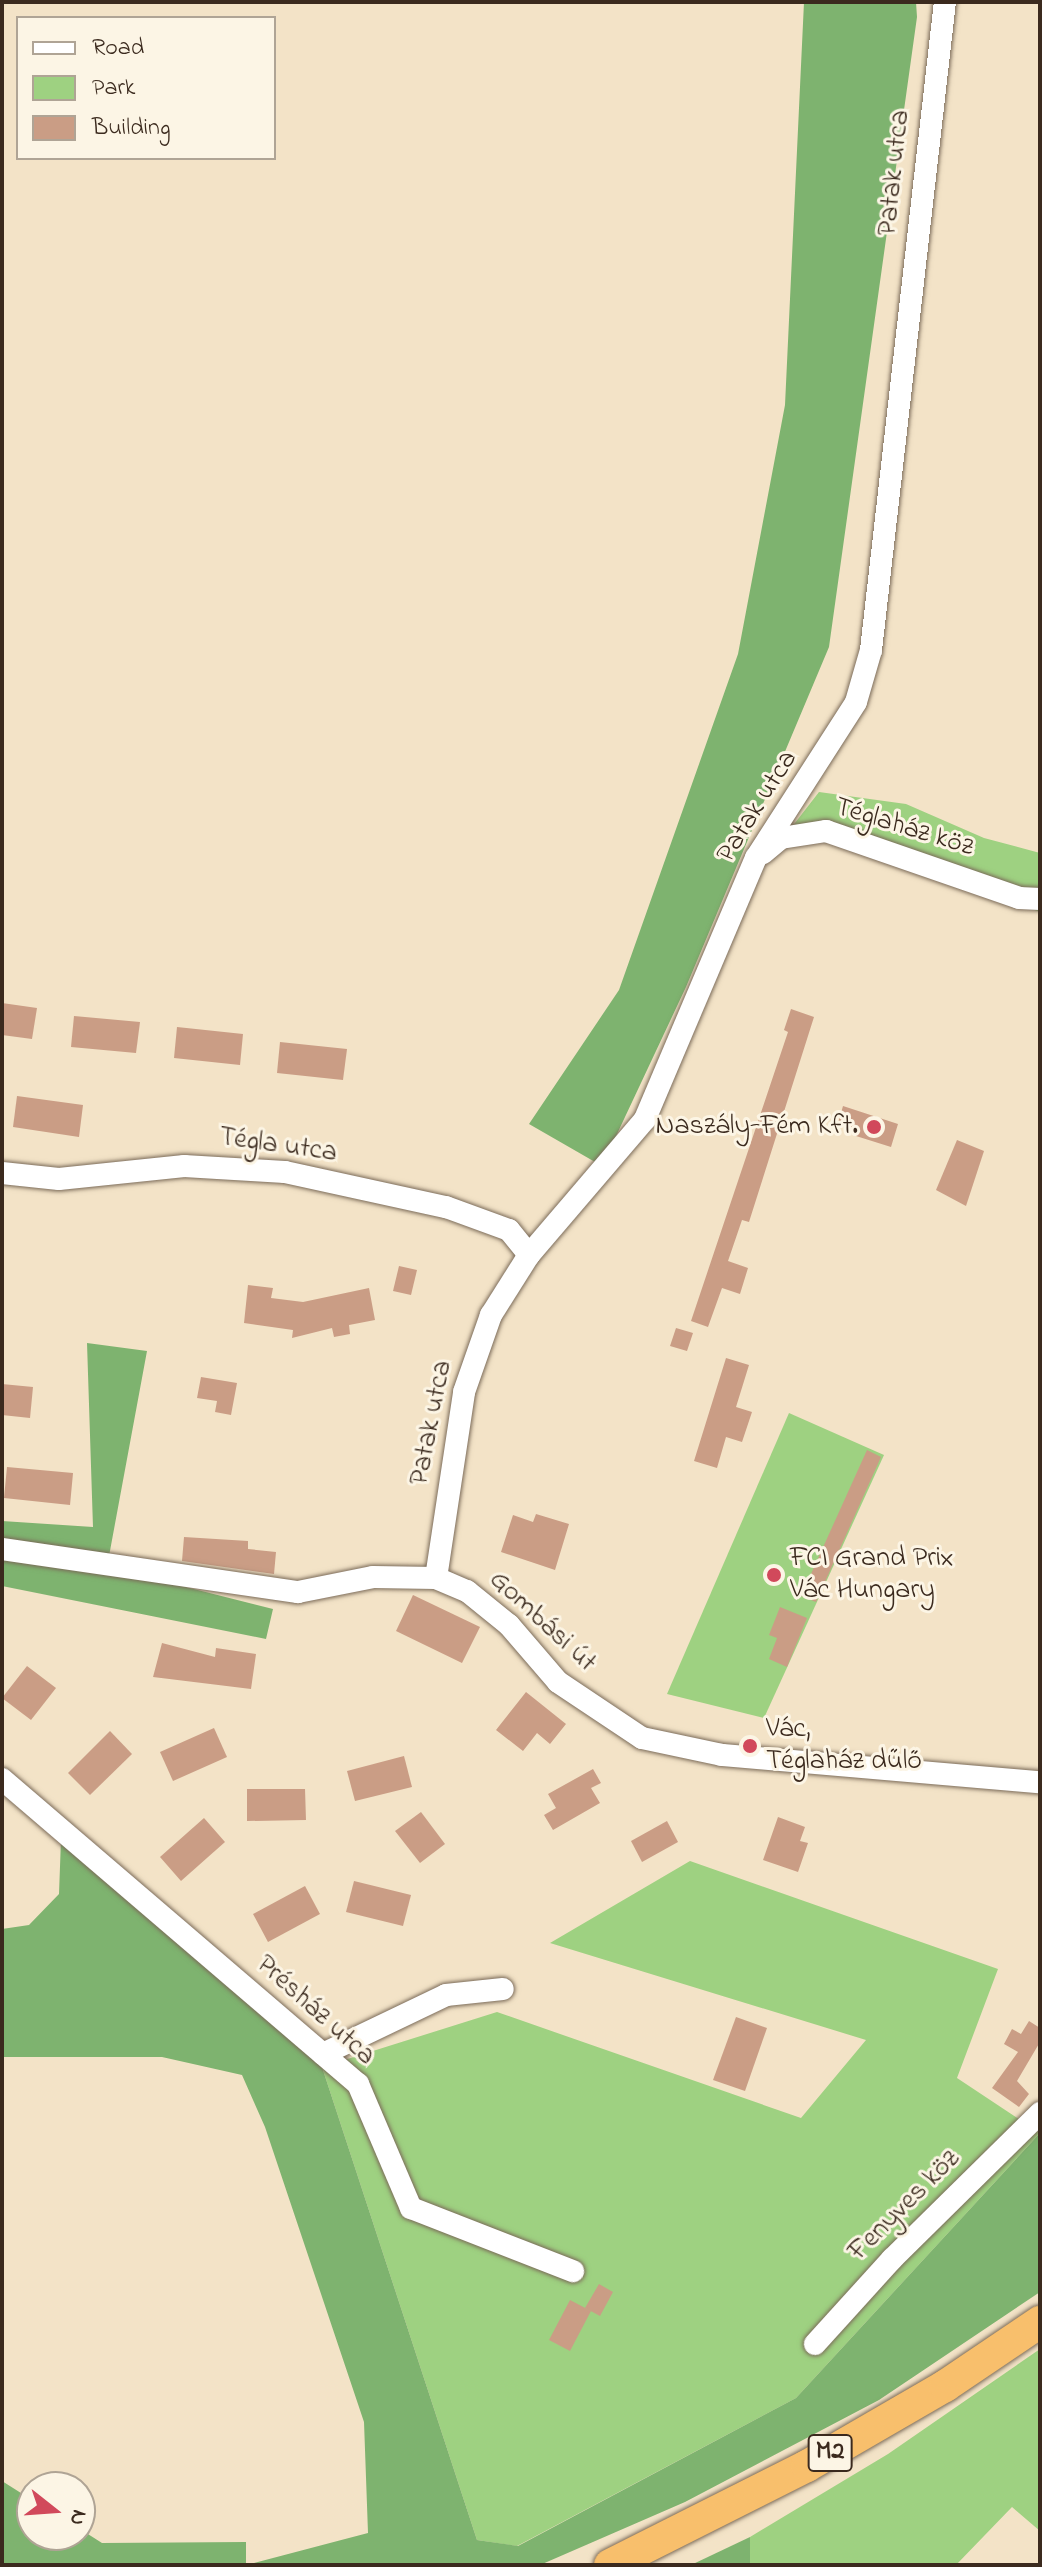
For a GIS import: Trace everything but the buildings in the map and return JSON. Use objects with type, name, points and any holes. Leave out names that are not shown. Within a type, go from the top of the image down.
[{"type":"highway","name":"M2","points":[[610,2565],[807,2466],[945,2386],[1040,2322]]},
{"type":"street","name":"Patak utca","points":[[436,1578],[473,1358],[491,1315],[529,1255],[645,1119],[756,858],[856,702],[871,650],[945,2]]},
{"type":"street","name":"Téglaház köz","points":[[756,858],[781,838],[826,831],[1019,898],[1040,899]]},
{"type":"street","name":"Tégla utca","points":[[2,1173],[59,1179],[184,1166],[285,1172],[446,1207],[509,1230],[529,1255]]},
{"type":"street","name":"Gombási út","points":[[2,1549],[298,1592],[373,1577],[436,1578],[467,1591],[509,1625],[558,1682],[642,1738],[722,1755],[1040,1782]]},
{"type":"street","name":"Présház utca","points":[[2,1779],[358,2084],[411,2208],[573,2271]]},
{"type":"street","points":[[323,2054],[446,1995],[503,1989]]},
{"type":"street","name":"Fenyves köz","points":[[815,2344],[892,2259],[1040,2113]]},
{"type":"green space","points":[[804,2],[916,2],[917,17],[829,647],[686,987],[602,1166],[529,1124],[619,990],[738,654],[785,405]]},
{"type":"green space","points":[[819,792],[906,804],[984,838],[1040,853],[1040,912],[831,837],[774,850]]},
{"type":"green space","points":[[87,1343],[147,1351],[107,1567],[273,1609],[266,1639],[2,1586],[2,1521],[93,1527]]},
{"type":"green space","name":"FCI Grand Prix Vác Hungary","points":[[789,1413],[884,1455],[764,1718],[667,1694]]},
{"type":"green space","points":[[61,1839],[322,2067],[477,2540],[518,2546],[796,2398],[1040,2133],[1040,2292],[879,2400],[685,2502],[540,2565],[246,2565],[368,2533],[364,2422],[265,2127],[242,2075],[162,2057],[2,2057],[2,1929],[29,1925],[59,1894]]},
{"type":"green space","points":[[690,1861],[998,1969],[957,2078],[1040,2133],[796,2398],[517,2546],[477,2540],[322,2067],[497,2012],[801,2118],[866,2040],[550,1943]]},
{"type":"green space","points":[[1040,2349],[1040,2531],[1012,2507],[956,2565],[750,2565],[750,2537],[888,2454]]},
{"type":"green space","points":[[2,2481],[16,2490],[16,2551],[96,2551],[96,2539],[102,2543],[246,2542],[246,2565],[2,2565]]},
{"type":"green space","points":[[750,2537],[750,2565],[691,2565]]},
{"type":"place","name":"Naszály-Fém Kft.","points":[[874,1127]]},
{"type":"place","name":"FCI Grand Prix Vác Hungary","points":[[774,1575]]},
{"type":"place","name":"Vác, Téglaház dűlő","points":[[750,1746]]}]
